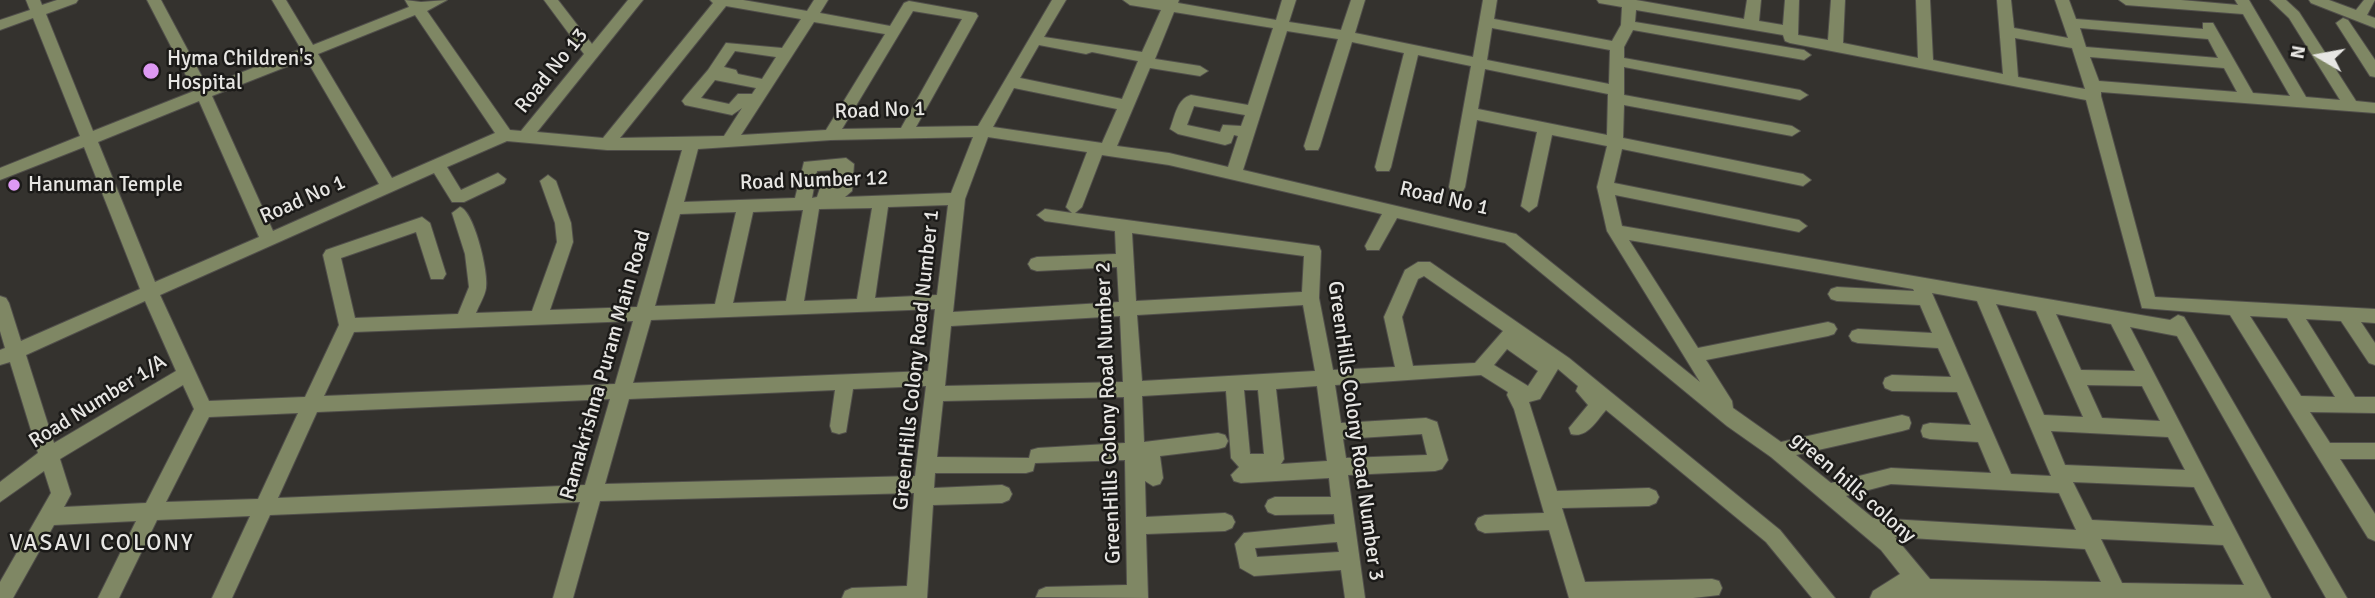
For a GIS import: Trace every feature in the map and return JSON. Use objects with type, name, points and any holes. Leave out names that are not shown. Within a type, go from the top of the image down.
[{"type":"street","points":[[0,25],[35,6],[71,0]]},
{"type":"street","points":[[154,0],[203,94],[269,241]]},
{"type":"street","points":[[279,0],[389,186]]},
{"type":"street","points":[[0,174],[310,52],[415,4],[440,0]]},
{"type":"street","points":[[551,0],[592,54]]},
{"type":"street","name":"Road No 13","points":[[526,135],[636,0]]},
{"type":"street","points":[[607,144],[721,0],[894,32]]},
{"type":"street","points":[[729,141],[766,85],[777,56],[821,0]]},
{"type":"street","name":"GreenHills Colony Road Number 1","points":[[917,597],[925,482],[957,199],[965,170],[982,131],[1059,0]]},
{"type":"street","points":[[1130,0],[1170,4],[1412,48],[1617,95],[1792,131]]},
{"type":"street","points":[[1234,173],[1289,0]]},
{"type":"street","points":[[1312,146],[1358,0]]},
{"type":"street","points":[[1457,187],[1490,0]]},
{"type":"street","points":[[1604,0],[1697,7],[1790,31]]},
{"type":"street","points":[[1751,23],[1754,0]]},
{"type":"street","points":[[1792,0],[1790,38],[2011,79],[2093,91],[2248,98],[2375,108]]},
{"type":"street","points":[[1835,46],[1838,0]]},
{"type":"street","points":[[1923,0],[1926,63]]},
{"type":"street","points":[[2004,0],[2011,79]]},
{"type":"street","points":[[2062,0],[2093,91],[2148,303],[2375,316]]},
{"type":"street","points":[[2126,0],[2192,5],[2244,5],[2302,103]]},
{"type":"street","points":[[2316,0],[2375,23]]},
{"type":"street","points":[[2358,16],[2372,1]]},
{"type":"street","points":[[1628,2],[1628,25],[1616,54],[1615,144],[1605,187],[1615,231],[1734,420]]},
{"type":"street","points":[[2287,3],[2352,107]]},
{"type":"street","points":[[415,4],[505,135]]},
{"type":"street","points":[[1074,207],[1147,60],[1170,4]]},
{"type":"street","points":[[831,135],[909,6],[937,5],[971,16],[906,132]]},
{"type":"street","points":[[2192,5],[2214,35],[2248,98]]},
{"type":"street","points":[[35,6],[150,292],[203,409]]},
{"type":"street","points":[[1486,22],[1800,95]]},
{"type":"street","points":[[2071,23],[2214,35]]},
{"type":"street","points":[[2343,23],[2375,72]]},
{"type":"street","points":[[1628,25],[1804,55]]},
{"type":"street","points":[[2007,32],[2080,48],[2231,64]]},
{"type":"street","points":[[1036,40],[1090,48],[1200,72]]},
{"type":"street","points":[[1383,167],[1412,48]]},
{"type":"street","points":[[756,100],[743,98],[733,110],[690,101],[709,75],[766,85]]},
{"type":"street","points":[[1012,82],[1125,104]]},
{"type":"street","points":[[1470,113],[1803,180]]},
{"type":"street","points":[[1230,121],[1249,122]]},
{"type":"street","points":[[1529,206],[1545,129]]},
{"type":"street","name":"Road No 1","points":[[8,355],[505,135],[607,144],[692,144],[831,135],[982,131],[1102,147],[1234,173],[1510,238],[1734,420]]},
{"type":"street","name":"Ramakrishna Puram Main Road","points":[[563,598],[692,144]]},
{"type":"street","points":[[437,165],[458,198],[498,179]]},
{"type":"street","points":[[539,316],[565,242],[563,223],[548,181]]},
{"type":"street","points":[[1605,187],[1799,226]]},
{"type":"street","name":"Road Number 12","points":[[674,208],[957,199]]},
{"type":"street","points":[[865,306],[881,202]]},
{"type":"street","points":[[794,308],[813,204]]},
{"type":"street","points":[[722,312],[746,206]]},
{"type":"street","points":[[1373,246],[1392,210]]},
{"type":"street","points":[[460,213],[474,254],[478,287],[464,320]]},
{"type":"street","points":[[1045,215],[1123,226]]},
{"type":"street","points":[[222,598],[348,325],[332,255],[422,223],[437,274]]},
{"type":"street","name":"GreenHills Colony Road Number 2","points":[[1123,226],[1133,389],[1147,474],[1137,526],[1138,596]]},
{"type":"street","name":"GreenHills Colony Road Number 3","points":[[1123,226],[1312,251],[1310,298],[1336,432],[1342,505],[1340,532],[1345,564],[1355,598]]},
{"type":"street","points":[[1615,231],[1923,292]]},
{"type":"street","points":[[1037,264],[1126,260]]},
{"type":"street","points":[[1405,372],[1393,317],[1412,275],[1419,268],[1431,269],[1511,335],[1560,367],[1773,536],[1825,598]]},
{"type":"street","points":[[1837,294],[1923,292],[1984,296],[2185,330]]},
{"type":"street","points":[[1923,292],[2005,482]]},
{"type":"street","points":[[1984,296],[2062,479],[2118,596]]},
{"type":"street","points":[[348,325],[644,312],[722,312],[865,306],[945,311],[1130,308],[1310,298]]},
{"type":"street","points":[[0,303],[8,355],[49,456],[61,494],[4,589]]},
{"type":"street","points":[[2165,304],[2185,330],[2337,598]]},
{"type":"street","points":[[2043,306],[2096,425]]},
{"type":"street","points":[[2235,307],[2323,451],[2365,504],[2375,532]]},
{"type":"street","points":[[2292,311],[2350,405]]},
{"type":"street","points":[[2347,315],[2375,358]]},
{"type":"street","points":[[1880,598],[1917,589],[2118,596],[2260,597],[2117,319]]},
{"type":"street","points":[[1692,356],[1828,329]]},
{"type":"street","points":[[1858,336],[1944,341]]},
{"type":"street","points":[[1560,367],[1519,402],[1552,500],[1578,595],[1712,588]]},
{"type":"street","points":[[1560,367],[1600,402],[1578,428]]},
{"type":"street","points":[[203,409],[312,402],[845,382],[1198,391],[1325,377],[1475,370]]},
{"type":"street","name":"Road Number 1/A","points":[[0,493],[49,456],[186,374]]},
{"type":"street","points":[[2074,377],[2146,379]]},
{"type":"street","points":[[839,426],[845,382]]},
{"type":"street","points":[[1892,383],[1961,385]]},
{"type":"street","points":[[2294,404],[2375,405]]},
{"type":"street","points":[[108,598],[203,409]]},
{"type":"street","name":"green hills colony","points":[[1734,420],[1779,451],[1888,544],[1917,589]]},
{"type":"street","points":[[2038,423],[2172,429]]},
{"type":"street","points":[[1779,451],[1902,424]]},
{"type":"street","points":[[1241,475],[1435,463],[1438,460],[1430,428],[1426,426],[1336,432]]},
{"type":"street","points":[[1930,431],[1983,433]]},
{"type":"street","points":[[49,516],[925,482],[1032,461],[1218,441]]},
{"type":"street","points":[[2323,451],[2375,451]]},
{"type":"street","points":[[1827,493],[1891,476],[2005,482],[2062,479],[2199,480]]},
{"type":"street","points":[[925,482],[1002,494]]},
{"type":"street","points":[[1552,500],[1649,497]]},
{"type":"street","points":[[1275,506],[1342,505]]},
{"type":"street","points":[[1485,524],[1558,521]]},
{"type":"street","points":[[1137,526],[1225,522]]},
{"type":"street","points":[[1869,527],[2228,536]]},
{"type":"street","points":[[1340,532],[1251,539],[1245,544],[1247,562],[1254,567],[1345,564]]},
{"type":"street","points":[[1251,573],[1345,564]]},
{"type":"street","points":[[1343,598],[1345,564]]},
{"type":"street","points":[[1046,597],[1138,596]]},
{"type":"street","points":[[852,598],[917,597]]},
{"type":"place","name":"Hyma Children's Hospital","points":[[151,71]]},
{"type":"place","name":"Hanuman Temple","points":[[14,185]]},
{"type":"district","name":"VASAVI COLONY","points":[[102,544]]}]
